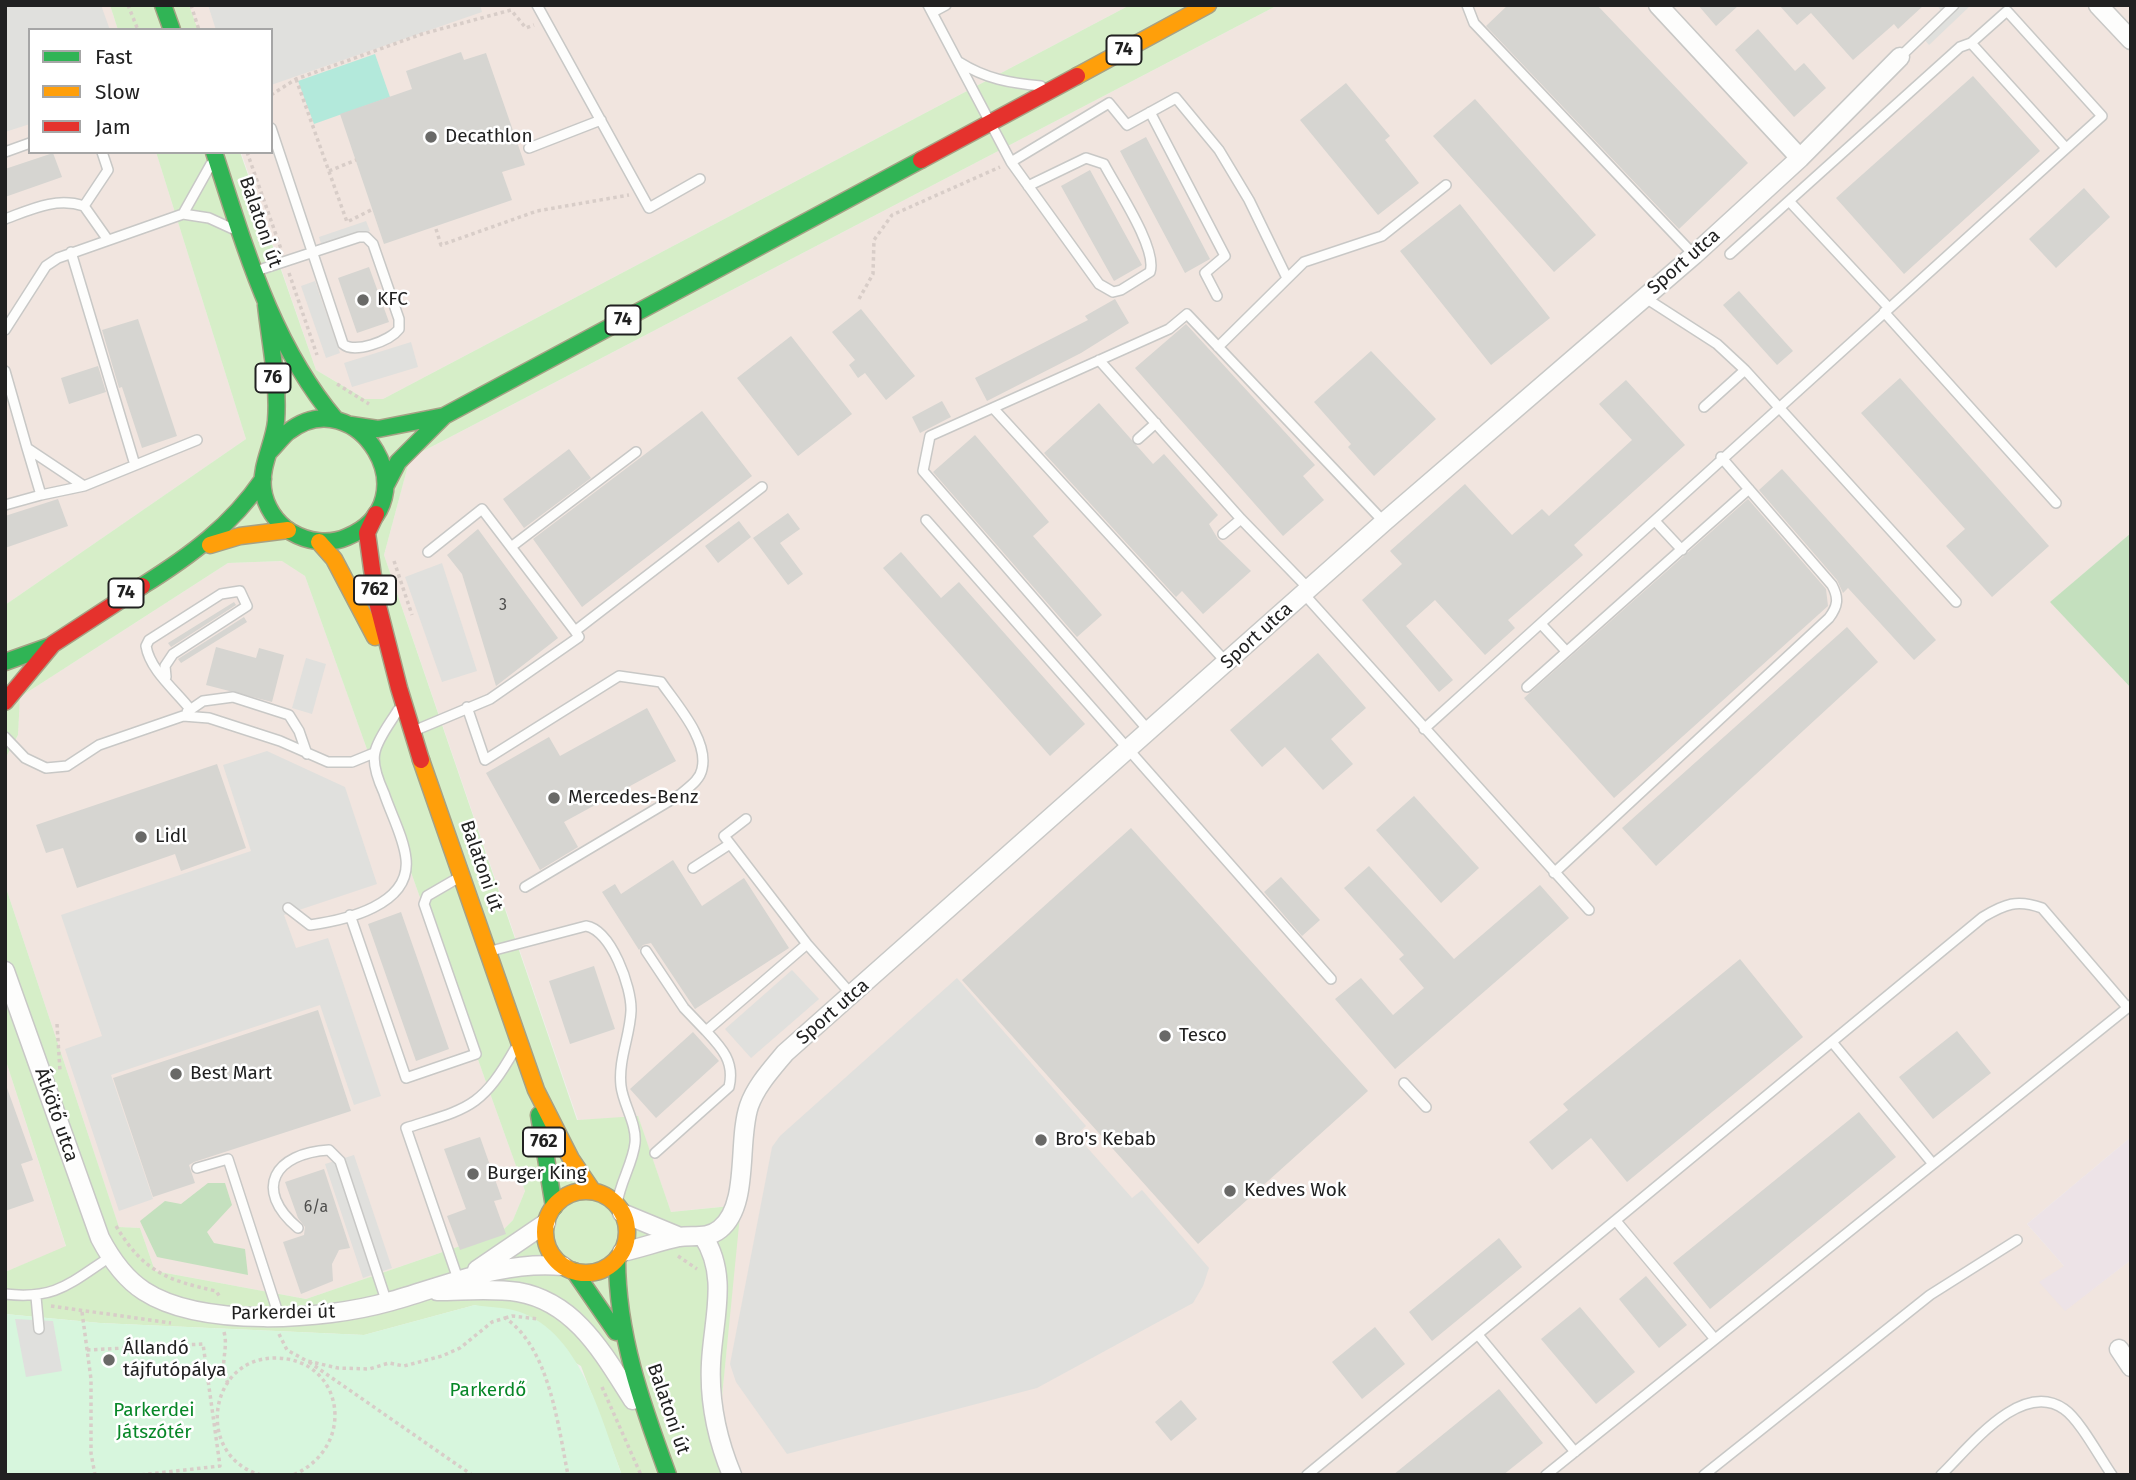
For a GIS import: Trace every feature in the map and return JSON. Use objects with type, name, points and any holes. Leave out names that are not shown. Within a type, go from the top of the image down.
[{"type":"main road","name":"74","points":[[376,514],[398,462],[444,416],[1208,5]]},
{"type":"main road","points":[[164,6],[171,28]]},
{"type":"main road","name":"Balatoni út","points":[[215,154],[266,305]]},
{"type":"main road","name":"76","points":[[266,305],[316,400],[343,422]]},
{"type":"main road","name":"76","points":[[266,305],[276,405],[276,423],[270,451]]},
{"type":"main road","name":"74","points":[[5,662],[52,645],[127,593],[204,547],[250,502],[263,479],[270,451],[284,433],[303,422],[343,422],[378,429],[444,416]]},
{"type":"main road","points":[[343,422],[368,437],[380,454],[386,485]]},
{"type":"main road","name":"74","points":[[263,479],[272,512],[288,530]]},
{"type":"main road","points":[[319,541],[351,536],[376,514]]},
{"type":"main road","name":"Balatoni út","points":[[376,514],[368,533],[368,552],[391,667],[532,1078],[568,1152],[592,1191]]},
{"type":"main road","name":"74","points":[[204,547],[240,536],[288,530],[319,541]]},
{"type":"main road","name":"Balatoni út","points":[[319,541],[334,559],[391,667]]},
{"type":"main road","name":"74","points":[[5,702],[52,645]]},
{"type":"main road","name":"Balatoni út","points":[[532,1078],[553,1186],[548,1247],[602,1308],[628,1356]]},
{"type":"main road","points":[[550,1215],[573,1193],[592,1191],[619,1208]]},
{"type":"main road","name":"Balatoni út","points":[[619,1208],[627,1235],[619,1256],[617,1308],[628,1356],[668,1475]]},
{"type":"main road","points":[[569,1268],[598,1271],[619,1256]]},
{"type":"street","points":[[1658,5],[1800,158]]},
{"type":"street","points":[[2098,5],[2131,40]]},
{"type":"street","name":"Sport utca","points":[[704,1236],[719,1230],[730,1218],[738,1199],[743,1129],[761,1084],[785,1053],[1384,522],[1694,255],[1800,158],[1900,57]]},
{"type":"street","name":"Átkötő utca","points":[[5,971],[93,1223],[110,1257]]},
{"type":"street","points":[[619,1208],[680,1237]]},
{"type":"street","name":"Parkerdei út","points":[[463,1277],[550,1215]]},
{"type":"street","points":[[619,1256],[680,1237],[704,1236],[718,1268],[719,1290],[711,1363],[713,1414],[732,1475]]},
{"type":"street","name":"Parkerdei út","points":[[110,1257],[131,1281],[152,1295],[221,1320],[338,1313],[387,1303],[463,1277],[538,1264],[569,1268]]},
{"type":"street","points":[[423,1291],[518,1292],[556,1306],[573,1318],[596,1343],[652,1429]]},
{"type":"street","points":[[2119,1349],[2131,1367]]},
{"type":"lane","points":[[537,5],[649,208],[699,180]]},
{"type":"lane","points":[[946,5],[931,9],[988,123],[1011,162],[1028,186],[1105,289],[1113,292],[1121,290],[1150,272],[1152,258],[1146,243],[1104,164],[1086,158],[1028,186]]},
{"type":"lane","points":[[1467,5],[1474,23],[1694,255]]},
{"type":"lane","points":[[1900,57],[1951,6]]},
{"type":"lane","points":[[1424,729],[1655,521],[1721,457],[2102,116],[2007,11],[1971,44],[1959,47],[1730,254]]},
{"type":"lane","points":[[1971,44],[2066,148]]},
{"type":"lane","points":[[959,61],[980,75],[998,81],[1054,88]]},
{"type":"lane","points":[[1011,162],[1110,103],[1127,125],[1176,98],[1219,150],[1249,200],[1287,278]]},
{"type":"lane","points":[[1150,112],[1225,256],[1205,273],[1217,296]]},
{"type":"lane","points":[[529,148],[601,120]]},
{"type":"lane","points":[[255,271],[311,253],[359,237],[370,241],[399,319],[396,333],[355,348],[346,348],[311,253],[273,134]]},
{"type":"lane","points":[[5,152],[28,144]]},
{"type":"lane","points":[[85,206],[107,170],[103,154]]},
{"type":"lane","points":[[183,214],[215,154]]},
{"type":"lane","points":[[1218,347],[1304,262],[1382,236],[1446,185]]},
{"type":"lane","points":[[5,219],[51,203],[70,201],[85,206],[108,240]]},
{"type":"lane","points":[[1789,201],[2056,503]]},
{"type":"lane","points":[[5,330],[47,266],[71,252],[183,214],[209,218],[242,233]]},
{"type":"lane","points":[[71,252],[135,465]]},
{"type":"lane","points":[[1644,297],[1717,345],[1745,370],[1956,602]]},
{"type":"lane","points":[[1149,731],[923,471],[930,436],[1169,329],[1187,314],[1384,522]]},
{"type":"lane","points":[[1099,360],[1306,591],[1424,729],[1589,910]]},
{"type":"lane","points":[[5,370],[41,495]]},
{"type":"lane","points":[[1703,407],[1745,370]]},
{"type":"lane","points":[[993,408],[1227,663]]},
{"type":"lane","points":[[1138,439],[1156,423]]},
{"type":"lane","points":[[5,505],[84,486],[197,440]]},
{"type":"lane","points":[[27,448],[84,486]]},
{"type":"lane","points":[[511,547],[636,452]]},
{"type":"lane","points":[[1554,873],[1829,618],[1837,606],[1836,592],[1832,585],[1721,457]]},
{"type":"lane","points":[[575,631],[762,486]]},
{"type":"lane","points":[[1527,687],[1749,489]]},
{"type":"lane","points":[[412,731],[490,699],[579,637],[482,509],[428,552]]},
{"type":"lane","points":[[1223,534],[1241,519]]},
{"type":"lane","points":[[926,520],[1331,979]]},
{"type":"lane","points":[[1655,521],[1682,550]]},
{"type":"lane","points":[[166,677],[165,666],[173,654],[247,606],[240,591],[221,594],[149,640],[146,646],[152,666],[166,677],[186,712],[280,741],[340,765],[374,753]]},
{"type":"lane","points":[[1541,624],[1566,651]]},
{"type":"lane","points":[[467,707],[485,760],[619,676],[661,682],[697,738],[703,767],[695,781],[681,794],[525,887]]},
{"type":"lane","points":[[5,737],[13,749],[46,768],[67,766],[99,745],[186,712],[203,701],[233,697],[289,715],[299,731],[307,754]]},
{"type":"lane","points":[[288,908],[310,925],[350,915],[384,902],[398,891],[406,874],[406,857],[377,776],[374,753],[403,702]]},
{"type":"lane","points":[[746,819],[724,836],[807,944],[852,995]]},
{"type":"lane","points":[[693,868],[730,844]]},
{"type":"lane","points":[[350,915],[406,1078],[477,1054],[424,904],[427,896],[462,876]]},
{"type":"lane","points":[[1307,1475],[1479,1336],[1983,917],[2006,903],[2022,901],[2042,908],[2129,1006],[1714,1338],[1549,1474]]},
{"type":"lane","points":[[488,951],[586,926],[596,928],[607,937],[630,994],[631,1012],[620,1066],[621,1088],[636,1139],[633,1154],[620,1182],[619,1208]]},
{"type":"lane","points":[[706,1031],[807,944]]},
{"type":"lane","points":[[646,951],[684,1008],[727,1054],[731,1079],[729,1087],[655,1153]]},
{"type":"lane","points":[[463,1277],[406,1128],[464,1109],[484,1096],[519,1041]]},
{"type":"lane","points":[[1832,1042],[1933,1164]]},
{"type":"lane","points":[[1404,1083],[1426,1107]]},
{"type":"lane","points":[[298,1228],[283,1211],[274,1190],[274,1175],[283,1164],[329,1150],[341,1161],[387,1303]]},
{"type":"lane","points":[[197,1168],[228,1159],[279,1316]]},
{"type":"lane","points":[[1616,1221],[1714,1338]]},
{"type":"lane","points":[[1704,1475],[1930,1294],[2017,1240]]},
{"type":"lane","points":[[5,1294],[36,1297],[51,1294],[110,1257]]},
{"type":"lane","points":[[36,1297],[39,1329]]},
{"type":"lane","points":[[1479,1336],[1575,1452]]},
{"type":"lane","points":[[1941,1475],[1998,1419],[2019,1404],[2036,1401],[2053,1403],[2066,1410],[2112,1475]]},
{"type":"path","points":[[128,5],[137,28]]},
{"type":"path","points":[[191,5],[198,28]]},
{"type":"path","points":[[273,93],[296,79],[476,18],[511,10],[526,28],[545,20]]},
{"type":"path","points":[[296,79],[347,222],[373,209]]},
{"type":"path","points":[[248,154],[319,360]]},
{"type":"path","points":[[329,171],[356,160]]},
{"type":"path","points":[[859,299],[873,274],[874,240],[892,215],[1011,162]]},
{"type":"path","points":[[436,229],[441,245],[537,211],[641,193]]},
{"type":"path","points":[[333,380],[374,407]]},
{"type":"path","points":[[392,555],[412,615]]},
{"type":"path","points":[[57,1024],[60,1070],[65,1083]]},
{"type":"path","points":[[115,1225],[129,1248],[147,1267],[175,1282],[216,1291],[226,1340],[222,1372],[228,1383]]},
{"type":"path","points":[[82,1312],[91,1379],[91,1453],[95,1475]]},
{"type":"path","points":[[338,1368],[369,1369],[388,1363],[404,1366],[442,1356],[460,1348],[492,1322],[512,1315],[543,1320]]},
{"type":"path","points":[[505,1318],[520,1328],[536,1349],[568,1475]]},
{"type":"path","points":[[87,1350],[203,1344],[220,1466],[140,1475]]},
{"type":"path","points":[[261,1475],[236,1461],[223,1445],[213,1406],[240,1370],[256,1362],[274,1358],[310,1366],[472,1475]]},
{"type":"path","points":[[293,1475],[309,1468],[324,1455],[333,1437],[336,1418],[333,1398],[323,1380],[307,1361]]},
{"type":"path","points":[[602,1386],[641,1475]]},
{"type":"shaded area","points":[[5,5],[110,5],[117,28],[28,28],[28,154],[157,154],[246,439],[5,605]]},
{"type":"shaded area","points":[[5,5],[101,5],[109,28],[28,28],[28,125],[5,132]]},
{"type":"shaded area","points":[[189,5],[1130,5],[383,399],[365,399],[316,370],[242,154],[273,154],[273,28],[197,28]]},
{"type":"shaded area","points":[[208,5],[480,5],[482,12],[273,84],[273,28],[215,28]]},
{"type":"shaded area","points":[[1278,5],[2131,5],[2131,533],[2051,602],[2131,688],[2131,1137],[2027,1224],[2064,1266],[2065,1310],[2131,1260],[2131,1475],[738,1475],[720,1417],[740,1205],[671,1212],[638,1117],[578,1120],[384,555],[410,458]]},
{"type":"shaded area","points":[[1937,5],[1971,5],[1929,45],[1919,33],[1941,11]]},
{"type":"shaded area","points":[[366,221],[370,231],[322,247],[319,237]]},
{"type":"shaded area","points":[[315,281],[340,353],[326,358],[301,286]]},
{"type":"shaded area","points":[[411,342],[418,367],[352,387],[344,363]]},
{"type":"shaded area","points":[[283,561],[305,576],[525,1191],[513,1220],[501,1232],[306,1299],[155,1271],[140,1228],[119,1227],[5,885],[5,759],[18,735],[20,697],[228,563]]},
{"type":"shaded area","points":[[442,563],[477,671],[442,682],[405,577]]},
{"type":"shaded area","points":[[306,658],[326,664],[312,714],[292,708]]},
{"type":"shaded area","points":[[267,751],[345,787],[377,884],[284,915],[296,948],[328,938],[381,1096],[354,1105],[320,1005],[111,1075],[153,1199],[119,1211],[65,1049],[102,1036],[61,915],[251,851],[223,765]]},
{"type":"shaded area","points":[[792,970],[819,999],[751,1058],[725,1029]]},
{"type":"shaded area","points":[[957,978],[1086,1126],[1076,1135],[1132,1198],[1142,1190],[1209,1268],[1203,1286],[1193,1303],[1037,1388],[787,1454],[736,1382],[730,1364],[772,1147],[780,1136]]},
{"type":"shaded area","points":[[5,1058],[66,1247],[5,1272]]},
{"type":"shaded area","points":[[2131,1137],[2131,1260],[2065,1311],[2039,1282],[2064,1266],[2027,1224]]},
{"type":"shaded area","points":[[354,1155],[392,1268],[363,1278],[325,1164]]},
{"type":"shaded area","points":[[15,1319],[53,1321],[62,1371],[26,1377]]},
{"type":"green space","points":[[110,5],[189,5],[197,28],[117,28]]},
{"type":"green space","points":[[1130,5],[1278,5],[410,458],[384,555],[577,1120],[638,1116],[671,1212],[741,1205],[720,1417],[738,1475],[622,1475],[581,1366],[475,1305],[364,1335],[100,1323],[5,1314],[5,1272],[66,1246],[5,1058],[5,885],[119,1227],[140,1228],[155,1271],[306,1299],[501,1232],[513,1220],[525,1191],[305,576],[282,561],[228,563],[20,697],[18,735],[5,759],[5,605],[246,439],[157,154],[241,154],[316,370],[365,399],[383,399]]},
{"type":"green space","points":[[375,54],[390,97],[314,124],[298,81]]},
{"type":"green space","points":[[2131,533],[2131,688],[2050,602]]},
{"type":"green space","points":[[208,1183],[225,1183],[232,1205],[207,1232],[214,1243],[245,1249],[248,1275],[157,1257],[140,1221],[165,1201],[181,1204]]},
{"type":"green space","name":"Parkerdő","points":[[475,1305],[513,1310],[536,1320],[555,1335],[585,1378],[622,1475],[5,1475],[5,1314],[100,1323],[364,1335]]},
{"type":"building","points":[[1508,5],[1597,5],[1748,163],[1679,229],[1486,26]]},
{"type":"building","points":[[1698,5],[1739,5],[1716,26]]},
{"type":"building","points":[[1779,5],[1924,5],[1898,29],[1894,24],[1853,60],[1811,13],[1797,25]]},
{"type":"building","points":[[1758,29],[1795,71],[1804,63],[1826,88],[1794,117],[1735,50]]},
{"type":"building","name":"Decathlon","points":[[461,52],[464,60],[486,53],[525,165],[502,172],[512,200],[384,244],[340,114],[412,89],[406,71]]},
{"type":"building","points":[[1973,76],[2040,151],[1904,274],[1836,198]]},
{"type":"building","points":[[1346,83],[1390,136],[1385,140],[1419,183],[1378,215],[1300,120]]},
{"type":"building","points":[[1475,99],[1596,235],[1554,272],[1433,136]]},
{"type":"building","points":[[1146,137],[1210,259],[1185,273],[1120,151]]},
{"type":"building","points":[[53,154],[62,177],[5,197],[5,169]]},
{"type":"building","points":[[1090,170],[1142,265],[1114,281],[1061,186]]},
{"type":"building","points":[[2084,188],[2110,217],[2056,268],[2029,239]]},
{"type":"building","points":[[1460,204],[1550,318],[1491,365],[1400,251]]},
{"type":"building","name":"KFC","points":[[369,267],[389,322],[357,333],[338,278]]},
{"type":"building","points":[[1739,291],[1793,351],[1777,365],[1723,305]]},
{"type":"building","points":[[1115,299],[1129,323],[1081,353],[987,401],[975,378],[1088,320],[1085,316]]},
{"type":"building","points":[[861,309],[915,376],[886,400],[865,373],[858,378],[849,365],[855,360],[832,332]]},
{"type":"building","points":[[138,319],[177,436],[142,448],[122,387],[119,388],[102,330]]},
{"type":"building","points":[[1186,324],[1315,465],[1303,476],[1324,500],[1283,536],[1135,368]]},
{"type":"building","points":[[791,336],[852,414],[798,456],[737,378]]},
{"type":"building","points":[[1371,351],[1436,419],[1374,476],[1348,447],[1351,444],[1314,402]]},
{"type":"building","points":[[98,366],[106,392],[69,404],[61,378]]},
{"type":"building","points":[[1900,378],[2049,546],[1992,597],[1946,546],[1965,529],[1861,413]]},
{"type":"building","points":[[1626,380],[1685,445],[1574,545],[1583,555],[1508,620],[1515,628],[1485,655],[1435,600],[1406,626],[1453,680],[1439,692],[1362,600],[1402,564],[1390,551],[1465,484],[1512,535],[1542,509],[1549,516],[1632,440],[1599,404]]},
{"type":"building","points":[[942,401],[951,417],[920,433],[912,417]]},
{"type":"building","points":[[1099,403],[1153,464],[1164,454],[1218,515],[1209,524],[1218,539],[1251,571],[1203,614],[1182,591],[1176,597],[1044,453]]},
{"type":"building","points":[[702,411],[752,476],[582,607],[533,539]]},
{"type":"building","points":[[975,435],[1049,522],[1033,536],[1102,615],[1077,637],[933,472]]},
{"type":"building","points":[[569,449],[591,478],[524,528],[503,499]]},
{"type":"building","points":[[1782,469],[1936,640],[1914,660],[1848,588],[1843,593],[1837,580],[1759,490]]},
{"type":"building","points":[[58,499],[68,526],[5,548],[5,516]]},
{"type":"building","points":[[1748,499],[1826,589],[1828,606],[1614,798],[1524,698]]},
{"type":"building","points":[[788,513],[800,529],[780,543],[803,574],[788,585],[753,538]]},
{"type":"building","points":[[739,521],[751,537],[718,563],[705,546]]},
{"type":"building","points":[[478,529],[558,638],[496,686],[462,574],[447,555]]},
{"type":"building","points":[[901,552],[941,598],[959,582],[1085,724],[1050,756],[883,568]]},
{"type":"building","points":[[234,602],[236,605],[171,647],[168,643]]},
{"type":"building","points":[[244,617],[247,622],[181,663],[178,659]]},
{"type":"building","points":[[1847,627],[1878,662],[1656,866],[1622,828]]},
{"type":"building","points":[[216,647],[256,658],[259,648],[284,655],[272,702],[206,685]]},
{"type":"building","points":[[1318,653],[1366,708],[1331,739],[1353,764],[1323,790],[1285,747],[1262,767],[1230,730]]},
{"type":"building","name":"Mercedes-Benz","points":[[647,708],[676,761],[564,822],[578,847],[540,870],[486,773],[549,737],[560,756]]},
{"type":"building","name":"Lidl","points":[[217,764],[246,848],[181,871],[175,854],[77,888],[63,848],[46,853],[36,825]]},
{"type":"building","points":[[1414,796],[1479,868],[1441,903],[1376,830]]},
{"type":"building","name":"Tesco","points":[[1131,828],[1368,1091],[1198,1244],[962,980]]},
{"type":"building","points":[[673,860],[702,906],[744,878],[789,948],[695,1009],[651,943],[643,945],[639,950],[602,892],[615,884],[621,894]]},
{"type":"building","points":[[1369,866],[1454,959],[1540,885],[1569,918],[1395,1069],[1335,999],[1361,978],[1393,1015],[1424,988],[1399,959],[1404,955],[1344,888]]},
{"type":"building","points":[[1281,877],[1320,920],[1302,936],[1264,892]]},
{"type":"building","points":[[401,912],[449,1049],[416,1061],[368,924]]},
{"type":"building","points":[[1740,959],[1803,1037],[1627,1182],[1591,1138],[1552,1170],[1529,1142],[1568,1110],[1563,1104]]},
{"type":"building","points":[[594,966],[615,1029],[570,1044],[549,981]]},
{"type":"building","points":[[318,1010],[351,1111],[194,1162],[189,1165],[195,1183],[153,1197],[113,1078]]},
{"type":"building","points":[[1957,1031],[1991,1073],[1933,1119],[1899,1077]]},
{"type":"building","points":[[693,1032],[719,1061],[656,1118],[630,1089]]},
{"type":"building","points":[[7,1088],[33,1160],[21,1164],[34,1201],[5,1211]]},
{"type":"building","points":[[1859,1112],[1896,1157],[1710,1309],[1673,1263]]},
{"type":"building","name":"Burger King","points":[[480,1137],[502,1199],[494,1201],[506,1234],[460,1250],[447,1216],[466,1209],[444,1149]]},
{"type":"building","points":[[324,1169],[350,1248],[339,1250],[332,1264],[333,1281],[301,1294],[283,1242],[304,1235],[305,1227],[298,1218],[285,1182]]},
{"type":"building","points":[[1499,1238],[1522,1267],[1432,1341],[1409,1312]]},
{"type":"building","points":[[1646,1276],[1687,1325],[1659,1348],[1619,1299]]},
{"type":"building","points":[[1580,1307],[1635,1372],[1596,1404],[1541,1339]]},
{"type":"building","points":[[1375,1327],[1405,1364],[1362,1399],[1332,1362]]},
{"type":"building","points":[[1499,1389],[1543,1443],[1503,1475],[1393,1475]]},
{"type":"building","points":[[1181,1400],[1197,1419],[1171,1441],[1155,1422]]},
{"type":"traffic: fast","points":[[163,5],[171,28]]},
{"type":"traffic: fast","points":[[215,154],[249,258],[277,326],[313,390],[336,420]]},
{"type":"traffic: fast","points":[[386,485],[398,462],[444,416],[921,160]]},
{"type":"traffic: fast","points":[[266,305],[277,407],[275,430],[263,480],[264,495],[269,508],[276,519],[291,532],[304,538],[333,541],[347,537],[372,520],[384,498],[384,474],[376,451],[360,432],[338,421],[314,420],[288,432],[270,451]]},
{"type":"traffic: fast","points":[[351,425],[378,429],[444,416]]},
{"type":"traffic: fast","points":[[142,586],[177,563],[223,526],[263,479]]},
{"type":"traffic: fast","points":[[5,662],[50,646]]},
{"type":"traffic: fast","points":[[539,1115],[554,1207]]},
{"type":"traffic: fast","points":[[617,1259],[626,1342],[640,1395],[668,1475]]},
{"type":"traffic: fast","points":[[574,1271],[616,1332]]},
{"type":"traffic: slow","points":[[1077,76],[1208,5]]},
{"type":"traffic: slow","points":[[210,545],[240,536],[288,530]]},
{"type":"traffic: slow","points":[[319,542],[334,559],[375,637]]},
{"type":"traffic: slow","points":[[421,760],[536,1090],[571,1159],[592,1190]]},
{"type":"traffic: slow","points":[[586,1191],[602,1194],[615,1203],[624,1216],[627,1232],[624,1248],[615,1261],[602,1270],[586,1273],[570,1270],[557,1261],[548,1248],[545,1232],[548,1216],[557,1203],[570,1194],[586,1191]]},
{"type":"traffic: jam","points":[[921,160],[1077,76]]},
{"type":"traffic: jam","points":[[376,514],[367,533],[376,598],[421,760]]},
{"type":"traffic: jam","points":[[5,702],[53,644],[142,586]]},
{"type":"place","name":"Decathlon","points":[[431,137]]},
{"type":"place","name":"KFC","points":[[363,300]]},
{"type":"place","name":"Mercedes-Benz","points":[[554,798]]},
{"type":"place","name":"Lidl","points":[[141,837]]},
{"type":"place","name":"Tesco","points":[[1165,1036]]},
{"type":"place","name":"Best Mart","points":[[176,1074]]},
{"type":"place","name":"Bro's Kebab","points":[[1041,1140]]},
{"type":"place","name":"Burger King","points":[[473,1174]]},
{"type":"place","name":"Kedves Wok","points":[[1230,1191]]},
{"type":"place","name":"Állandó tájfutópálya","points":[[109,1360]]},
{"type":"park label","name":"Parkerdei Játszótér","points":[[154,1422]]}]
